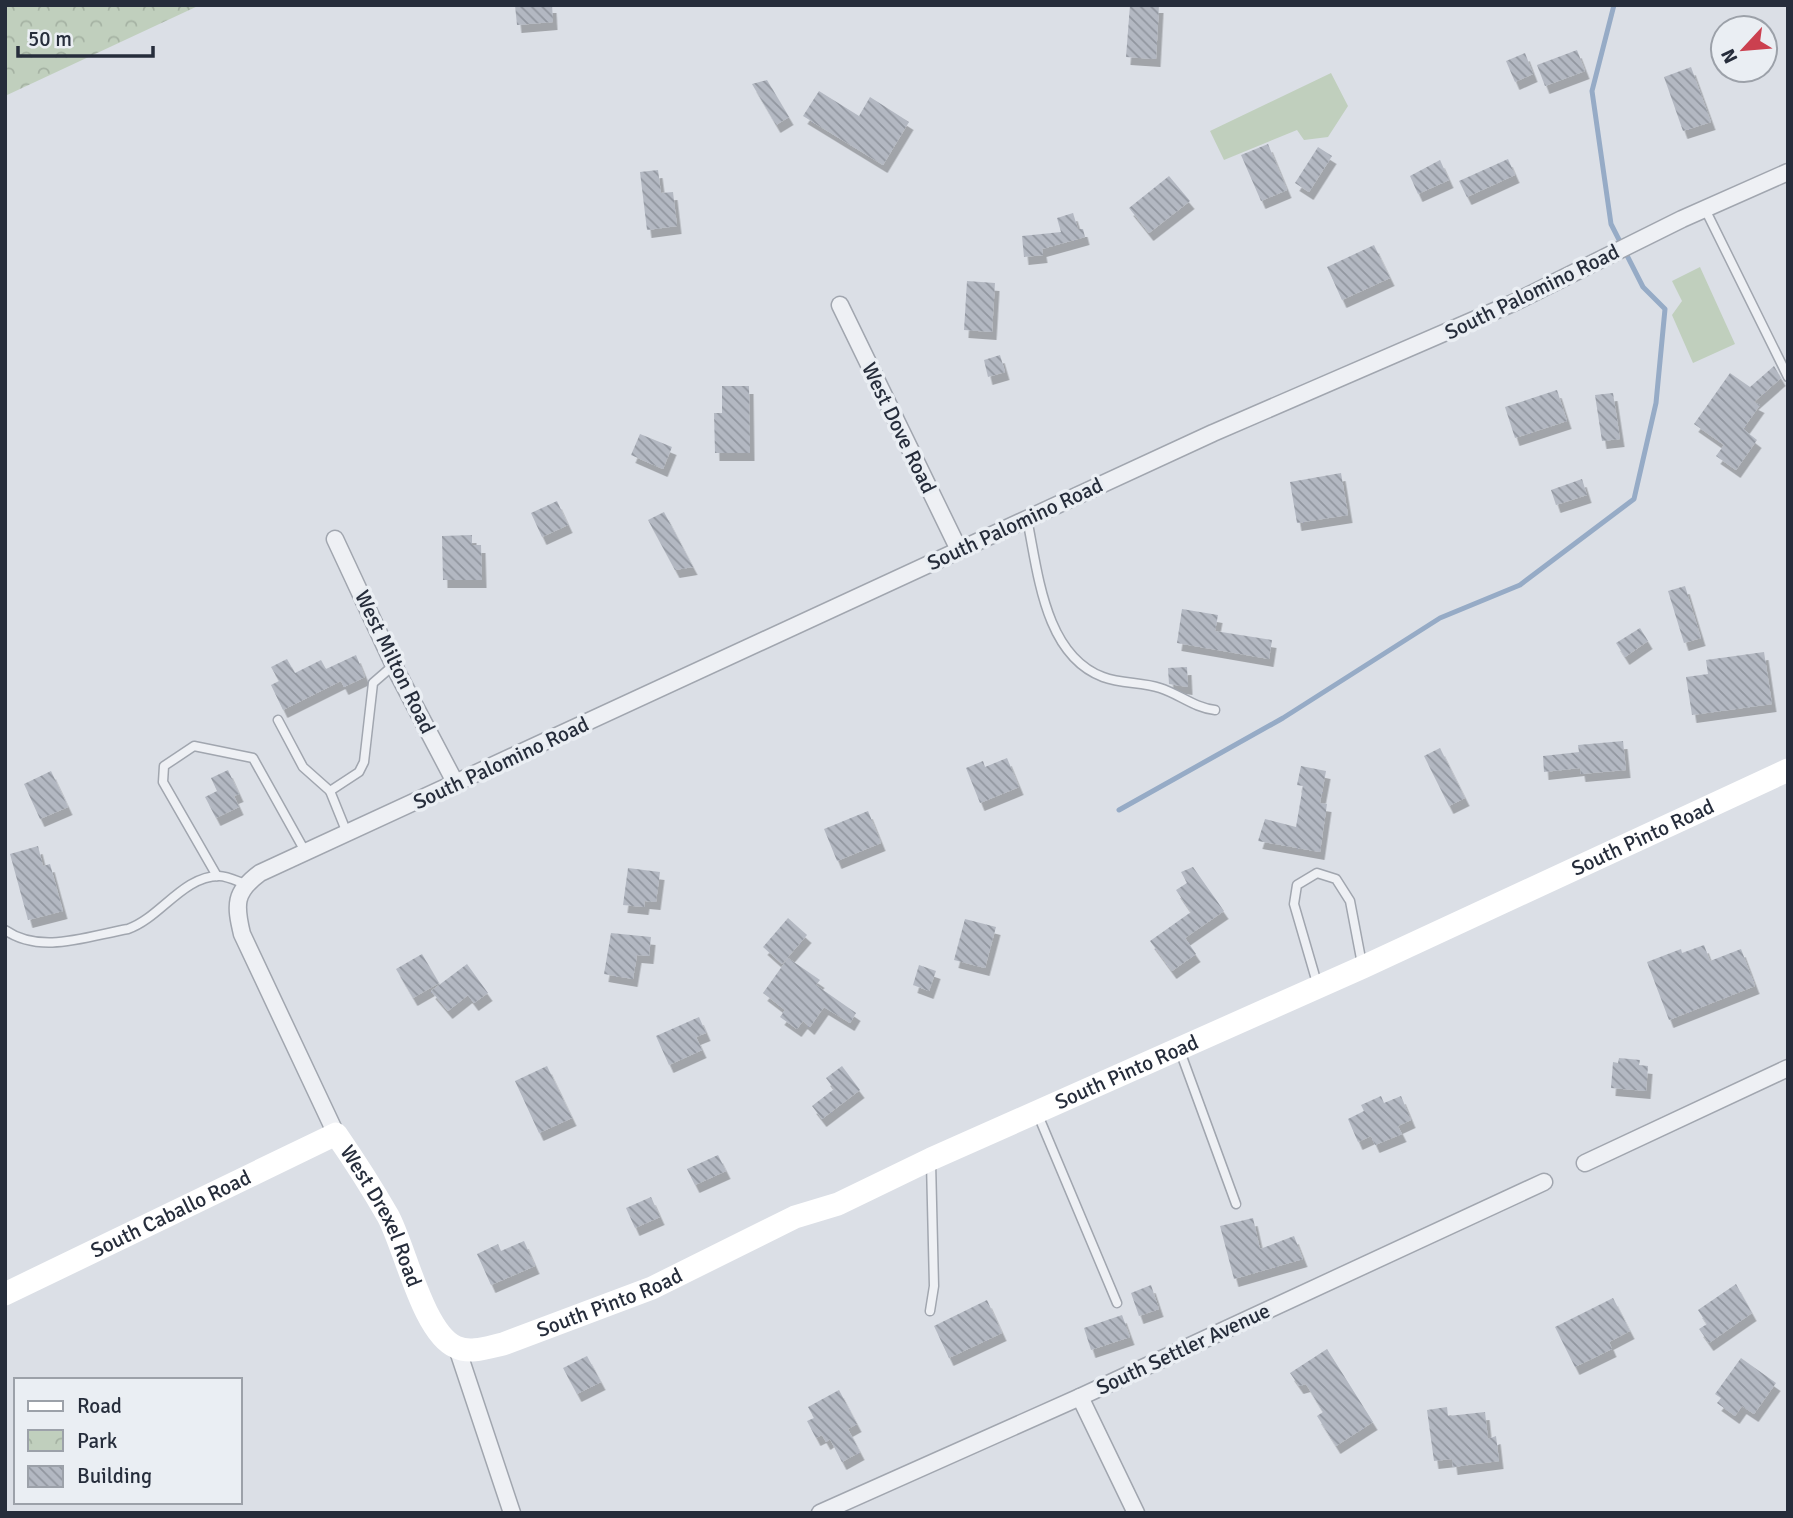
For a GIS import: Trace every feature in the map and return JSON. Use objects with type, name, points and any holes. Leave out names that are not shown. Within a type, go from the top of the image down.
[{"type":"street","name":"South Palomino Road","points":[[246,884],[260,873],[1213,433],[1513,303],[1705,209],[1788,172]]},
{"type":"street","name":"West Dove Road","points":[[840,305],[959,551]]},
{"type":"street","name":"West Milton Road","points":[[335,539],[397,672],[456,784]]},
{"type":"street","name":"South Pinto Road","points":[[457,1348],[479,1350],[503,1344],[652,1288],[795,1217],[838,1203],[1363,967],[1788,770]]},
{"type":"street","name":"West Drexel Road","points":[[246,884],[240,894],[237,912],[242,934],[336,1134],[388,1217],[432,1322],[445,1340],[457,1348],[512,1513]]},
{"type":"street","points":[[1585,1163],[1788,1068]]},
{"type":"street","name":"South Caballo Road","points":[[5,1294],[336,1134]]},
{"type":"street","name":"South Settler Avenue","points":[[820,1513],[1080,1397],[1544,1182]]},
{"type":"street","points":[[1080,1397],[1136,1513]]},
{"type":"lane","points":[[1705,209],[1788,377]]},
{"type":"lane","points":[[1027,519],[1048,611],[1069,651],[1099,676],[1158,688],[1203,708],[1214,710]]},
{"type":"lane","points":[[330,791],[359,772],[364,762],[373,683],[388,670],[397,672]]},
{"type":"lane","points":[[278,720],[303,767],[330,791],[348,834]]},
{"type":"lane","points":[[217,876],[163,782],[164,766],[194,746],[253,758],[306,854]]},
{"type":"lane","points":[[1317,986],[1294,904],[1297,885],[1317,873],[1336,879],[1350,901],[1363,967]]},
{"type":"lane","points":[[5,930],[18,939],[42,944],[128,929],[142,924],[193,884],[217,876],[246,884]]},
{"type":"lane","points":[[1179,1048],[1236,1204]]},
{"type":"lane","points":[[1037,1112],[1117,1303]]},
{"type":"lane","points":[[930,1311],[934,1286],[931,1159]]},
{"type":"green space","points":[[5,5],[200,5],[5,96]]},
{"type":"green space","points":[[1331,73],[1348,106],[1328,137],[1304,140],[1297,130],[1224,160],[1210,131]]},
{"type":"green space","points":[[1700,267],[1735,344],[1693,363],[1672,315],[1682,301],[1672,281]]},
{"type":"building","points":[[515,5],[552,5],[553,22],[517,25]]},
{"type":"building","points":[[1130,5],[1159,5],[1156,59],[1126,57]]},
{"type":"building","points":[[1577,50],[1585,71],[1545,86],[1537,65]]},
{"type":"building","points":[[1525,53],[1533,74],[1515,82],[1506,61]]},
{"type":"building","points":[[1691,67],[1711,122],[1683,131],[1664,77]]},
{"type":"building","points":[[767,80],[789,117],[776,125],[752,84]]},
{"type":"building","points":[[819,91],[859,116],[870,97],[909,122],[883,165],[803,116]]},
{"type":"building","points":[[1268,144],[1287,190],[1261,201],[1241,155]]},
{"type":"building","points":[[1318,147],[1332,156],[1309,192],[1295,183]]},
{"type":"building","points":[[1508,159],[1515,175],[1467,197],[1459,181]]},
{"type":"building","points":[[1440,160],[1449,180],[1418,194],[1410,176]]},
{"type":"building","points":[[658,170],[661,193],[673,192],[677,226],[647,230],[640,172]]},
{"type":"building","points":[[1169,176],[1190,201],[1149,233],[1129,208]]},
{"type":"building","points":[[1073,213],[1078,229],[1083,229],[1085,237],[1042,249],[1043,255],[1024,257],[1022,236],[1061,232],[1057,218]]},
{"type":"building","points":[[1374,245],[1390,278],[1342,300],[1327,267]]},
{"type":"building","points":[[967,281],[995,283],[992,332],[964,330]]},
{"type":"building","points":[[1000,355],[1005,372],[988,377],[984,360]]},
{"type":"building","points":[[1774,366],[1781,378],[1754,402],[1760,405],[1743,429],[1757,440],[1736,470],[1716,456],[1724,445],[1694,424],[1730,373],[1750,387]]},
{"type":"building","points":[[722,386],[749,386],[750,453],[715,453],[714,413],[722,413]]},
{"type":"building","points":[[1557,390],[1567,421],[1515,438],[1505,407]]},
{"type":"building","points":[[1613,393],[1620,439],[1602,441],[1595,395]]},
{"type":"building","points":[[640,434],[672,447],[663,469],[631,455]]},
{"type":"building","points":[[1341,473],[1348,515],[1297,523],[1290,482]]},
{"type":"building","points":[[1582,479],[1587,495],[1556,505],[1551,490]]},
{"type":"building","points":[[557,501],[568,525],[542,537],[531,513]]},
{"type":"building","points":[[664,512],[693,567],[675,570],[648,520]]},
{"type":"building","points":[[472,535],[472,545],[481,545],[482,580],[443,580],[442,536]]},
{"type":"building","points":[[1685,586],[1701,638],[1684,643],[1668,591]]},
{"type":"building","points":[[1182,609],[1218,615],[1215,631],[1272,640],[1269,659],[1177,643]]},
{"type":"building","points":[[1640,628],[1648,641],[1625,657],[1616,643]]},
{"type":"building","points":[[1764,652],[1772,704],[1692,715],[1686,677],[1708,674],[1706,660]]},
{"type":"building","points":[[356,655],[365,677],[344,687],[341,681],[283,710],[271,685],[279,681],[271,667],[287,659],[295,673],[321,660],[326,669]]},
{"type":"building","points":[[1187,667],[1188,687],[1169,684],[1168,668]]},
{"type":"building","points":[[1623,741],[1626,770],[1581,774],[1580,768],[1544,772],[1543,756],[1579,752],[1578,745]]},
{"type":"building","points":[[1440,748],[1465,798],[1449,806],[1424,756]]},
{"type":"building","points":[[1007,758],[1019,787],[980,803],[966,768],[983,761],[985,767]]},
{"type":"building","points":[[1301,766],[1326,771],[1320,803],[1327,804],[1320,852],[1258,841],[1265,819],[1296,827],[1303,786],[1297,785]]},
{"type":"building","points":[[228,770],[239,794],[234,796],[239,807],[216,818],[205,797],[217,791],[211,778]]},
{"type":"building","points":[[51,771],[68,807],[40,819],[24,784]]},
{"type":"building","points":[[868,811],[881,843],[837,861],[824,829]]},
{"type":"building","points":[[38,846],[43,866],[50,864],[63,911],[28,920],[10,854]]},
{"type":"building","points":[[1193,867],[1224,911],[1185,938],[1196,954],[1172,971],[1150,941],[1191,912],[1176,890],[1187,883],[1181,872]]},
{"type":"building","points":[[628,868],[660,872],[656,902],[645,901],[644,907],[623,905]]},
{"type":"building","points":[[788,918],[807,935],[782,964],[763,947]]},
{"type":"building","points":[[965,919],[996,927],[985,968],[954,960]]},
{"type":"building","points":[[611,933],[651,937],[649,956],[637,955],[633,979],[604,974]]},
{"type":"building","points":[[1704,945],[1710,961],[1741,949],[1755,986],[1669,1020],[1647,962],[1681,949],[1682,953]]},
{"type":"building","points":[[422,954],[439,983],[413,998],[396,969]]},
{"type":"building","points":[[788,958],[820,980],[816,985],[856,1013],[850,1023],[824,1007],[810,1027],[803,1021],[797,1029],[780,1017],[785,1010],[763,993]]},
{"type":"building","points":[[467,964],[488,993],[474,1003],[468,995],[448,1011],[431,991]]},
{"type":"building","points":[[919,965],[936,971],[929,991],[913,985]]},
{"type":"building","points":[[699,1017],[706,1033],[696,1037],[702,1050],[669,1065],[656,1036]]},
{"type":"building","points":[[1619,1058],[1640,1060],[1639,1065],[1648,1066],[1646,1091],[1611,1088],[1613,1062],[1618,1063]]},
{"type":"building","points":[[547,1066],[572,1118],[539,1133],[515,1081]]},
{"type":"building","points":[[842,1066],[860,1090],[822,1119],[812,1106],[834,1089],[826,1078]]},
{"type":"building","points":[[1381,1096],[1384,1103],[1401,1096],[1411,1120],[1398,1126],[1402,1134],[1375,1145],[1371,1136],[1358,1142],[1348,1119],[1364,1111],[1361,1105]]},
{"type":"building","points":[[718,1155],[726,1171],[695,1185],[687,1169]]},
{"type":"building","points":[[651,1197],[660,1217],[635,1228],[626,1208]]},
{"type":"building","points":[[1253,1218],[1260,1249],[1294,1236],[1303,1259],[1234,1279],[1220,1226]]},
{"type":"building","points":[[524,1241],[535,1266],[491,1285],[477,1254],[498,1244],[501,1251]]},
{"type":"building","points":[[1736,1284],[1752,1313],[1709,1343],[1699,1329],[1707,1324],[1698,1310]]},
{"type":"building","points":[[1151,1285],[1159,1309],[1139,1316],[1131,1293]]},
{"type":"building","points":[[1613,1298],[1630,1331],[1609,1342],[1612,1349],[1575,1367],[1555,1327]]},
{"type":"building","points":[[987,1300],[1002,1333],[949,1358],[934,1326]]},
{"type":"building","points":[[1122,1315],[1130,1337],[1091,1350],[1084,1328]]},
{"type":"building","points":[[1327,1349],[1373,1422],[1336,1446],[1317,1416],[1323,1412],[1306,1384],[1299,1386],[1290,1373]]},
{"type":"building","points":[[587,1356],[601,1382],[577,1394],[563,1368]]},
{"type":"building","points":[[1741,1358],[1776,1383],[1754,1414],[1742,1406],[1735,1416],[1717,1403],[1721,1398],[1715,1394]]},
{"type":"building","points":[[839,1390],[857,1424],[848,1429],[860,1452],[842,1462],[830,1439],[826,1442],[822,1435],[816,1438],[807,1421],[814,1418],[808,1407]]},
{"type":"building","points":[[1447,1407],[1448,1416],[1485,1412],[1488,1439],[1496,1436],[1499,1461],[1453,1467],[1452,1459],[1434,1461],[1427,1410]]},
{"type":"waterway","points":[[1119,810],[1283,718],[1440,618],[1520,585],[1634,499],[1656,403],[1665,309],[1643,287],[1611,224],[1592,91],[1614,5]]}]
